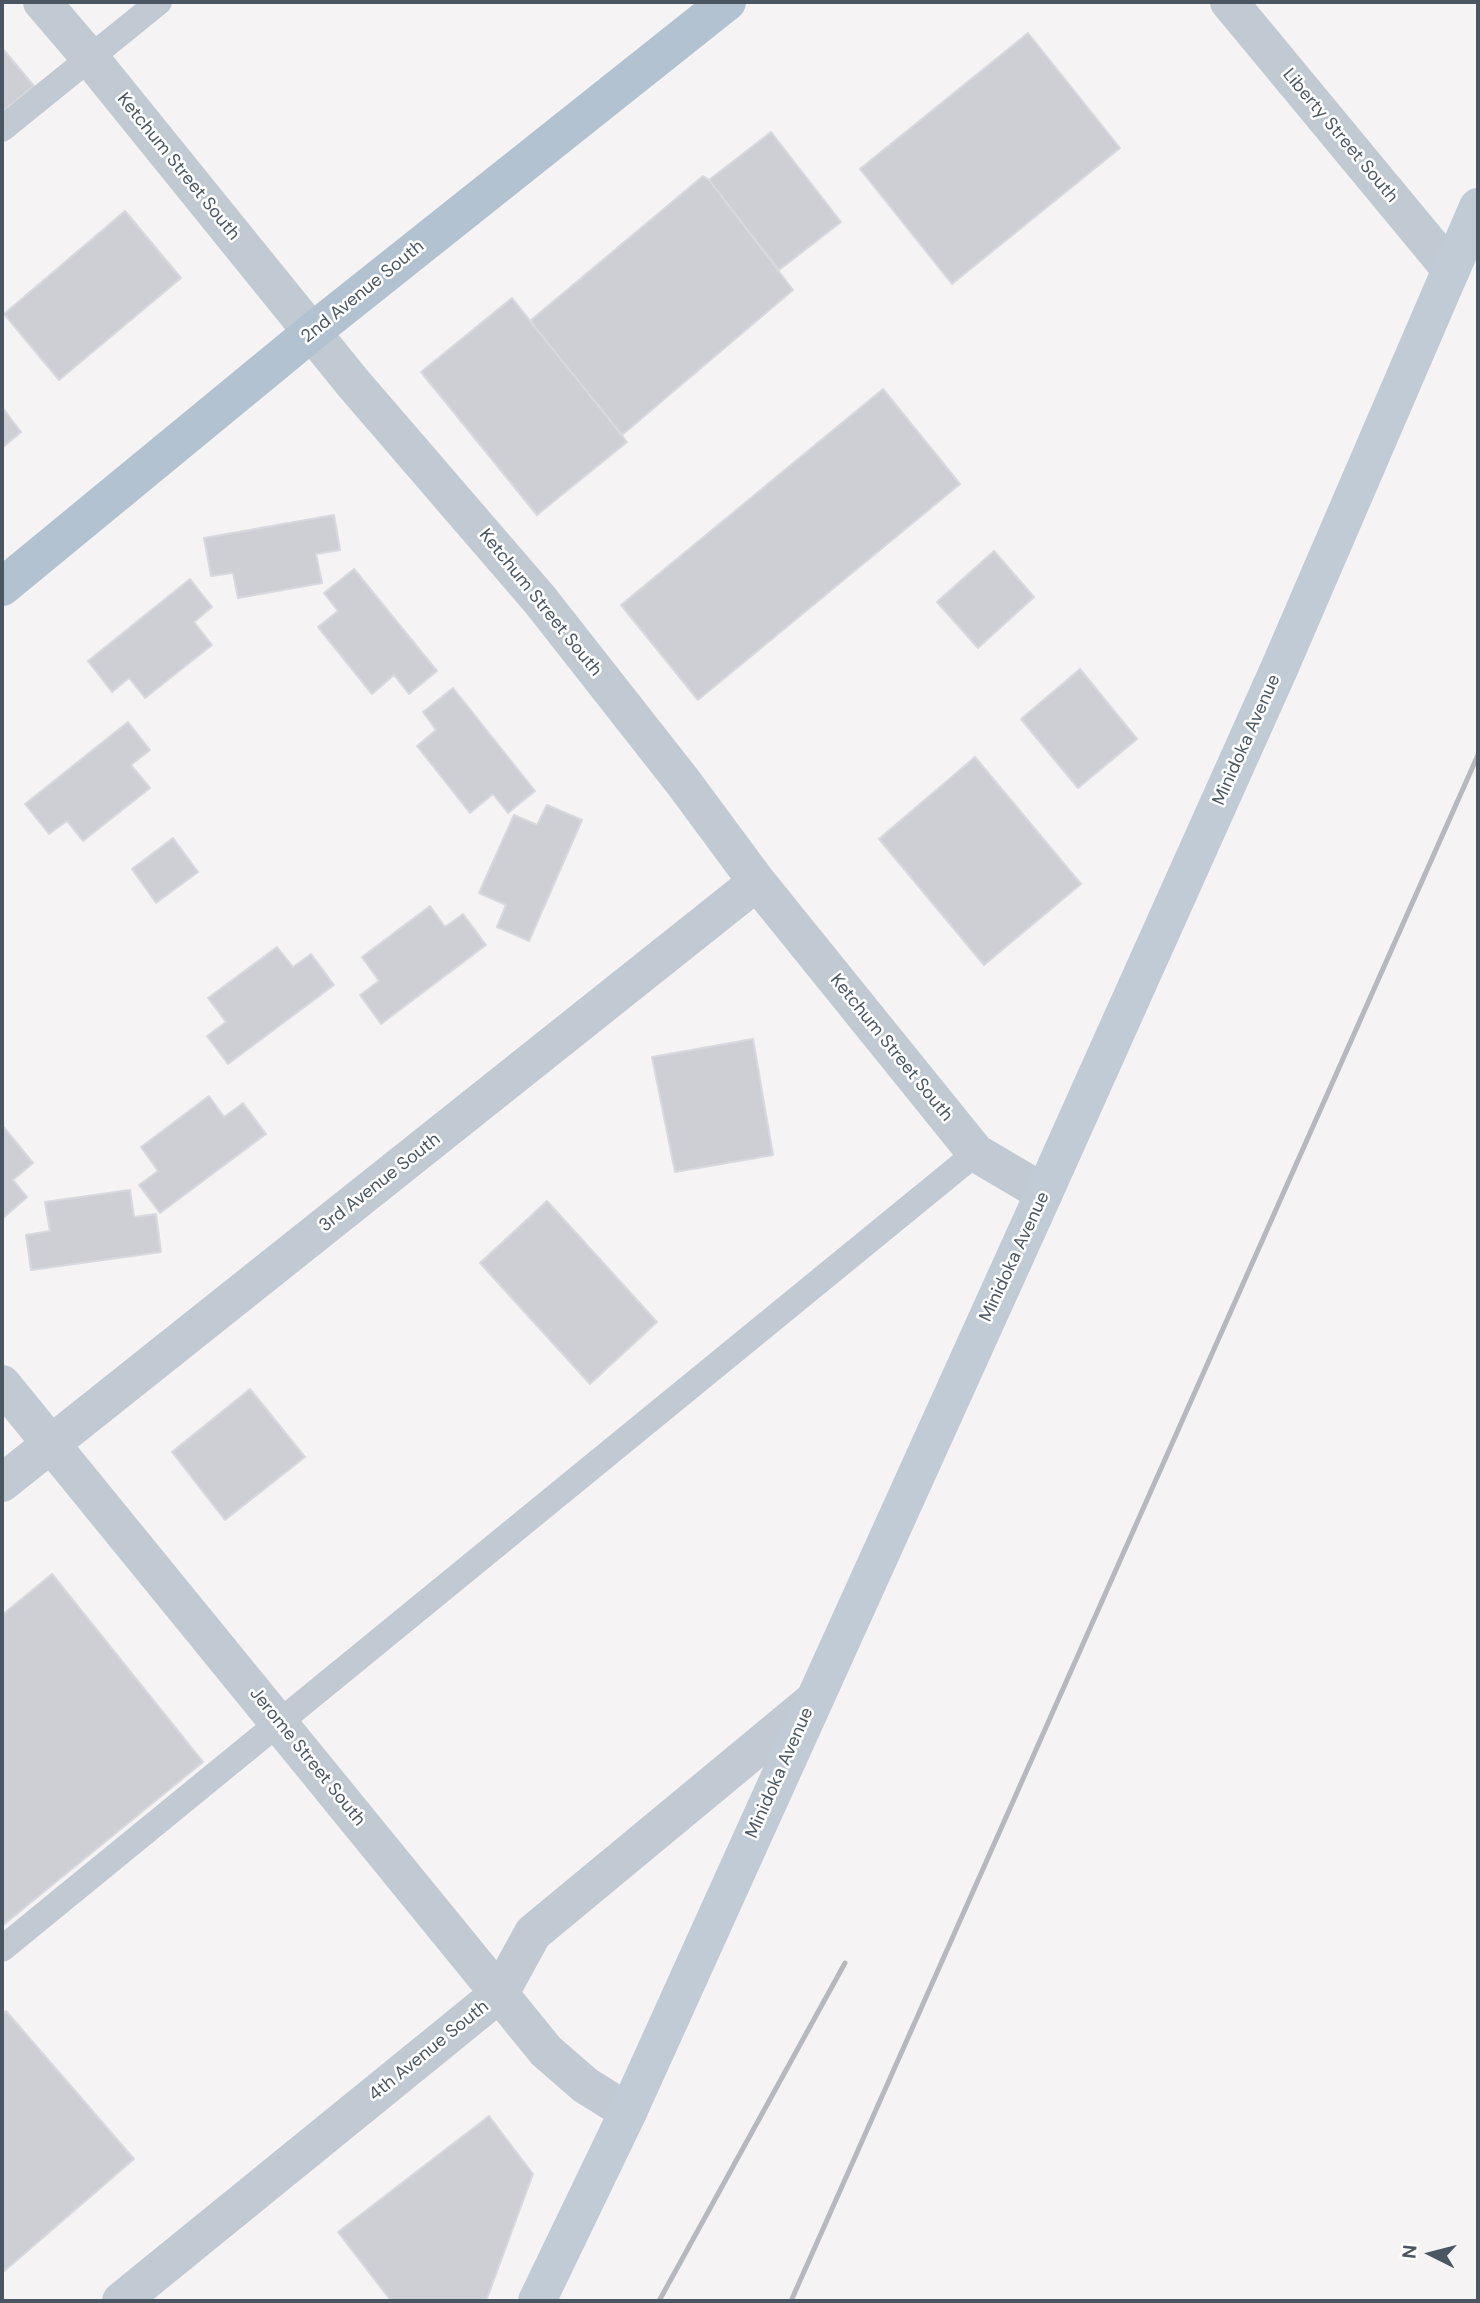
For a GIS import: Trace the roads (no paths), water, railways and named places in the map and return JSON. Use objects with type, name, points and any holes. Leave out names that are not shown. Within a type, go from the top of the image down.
[{"type":"main road","name":"2nd Avenue South","points":[[2,587],[312,332],[727,2]]},
{"type":"street","name":"Ketchum Street South","points":[[42,2],[353,383],[540,600],[683,782],[757,883],[976,1153],[1044,1193]]},
{"type":"street","name":"Liberty Street South","points":[[1229,2],[1451,270]]},
{"type":"street","name":"Minidoka Avenue","points":[[537,2301],[628,2112],[1044,1193],[1279,669],[1478,207]]},
{"type":"street","name":"3rd Avenue South","points":[[2,1483],[757,883]]},
{"type":"street","name":"Jerome Street South","points":[[2,1384],[546,2051],[585,2085],[628,2112]]},
{"type":"street","name":"4th Avenue South","points":[[121,2301],[500,1993],[533,1933],[812,1702]]},
{"type":"lane","points":[[2,129],[159,2]]},
{"type":"lane","points":[[2,1949],[976,1153]]},
{"type":"railway","points":[[791,2301],[1478,755]]},
{"type":"railway","points":[[659,2301],[845,1963]]}]
